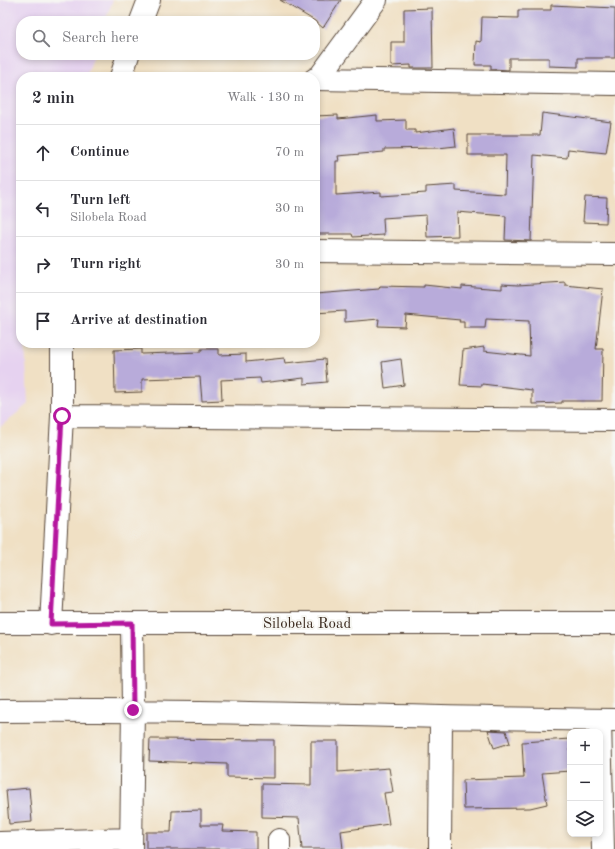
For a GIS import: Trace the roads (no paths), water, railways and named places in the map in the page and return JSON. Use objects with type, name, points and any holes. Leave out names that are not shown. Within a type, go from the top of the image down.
[{"type":"street","points":[[143,16],[149,0]]},
{"type":"street","points":[[320,74],[376,0]]},
{"type":"street","points":[[122,72],[126,60]]},
{"type":"street","points":[[320,79],[615,84]]},
{"type":"street","points":[[320,251],[615,254]]},
{"type":"street","points":[[51,624],[62,416],[62,348]]},
{"type":"street","points":[[62,416],[615,420]]},
{"type":"street","name":"Silobela Road","points":[[0,623],[615,624]]},
{"type":"street","points":[[0,844],[131,844],[133,710],[132,623]]},
{"type":"street","points":[[0,711],[133,710],[441,718],[608,720],[602,849]]},
{"type":"street","points":[[440,849],[441,718]]}]
